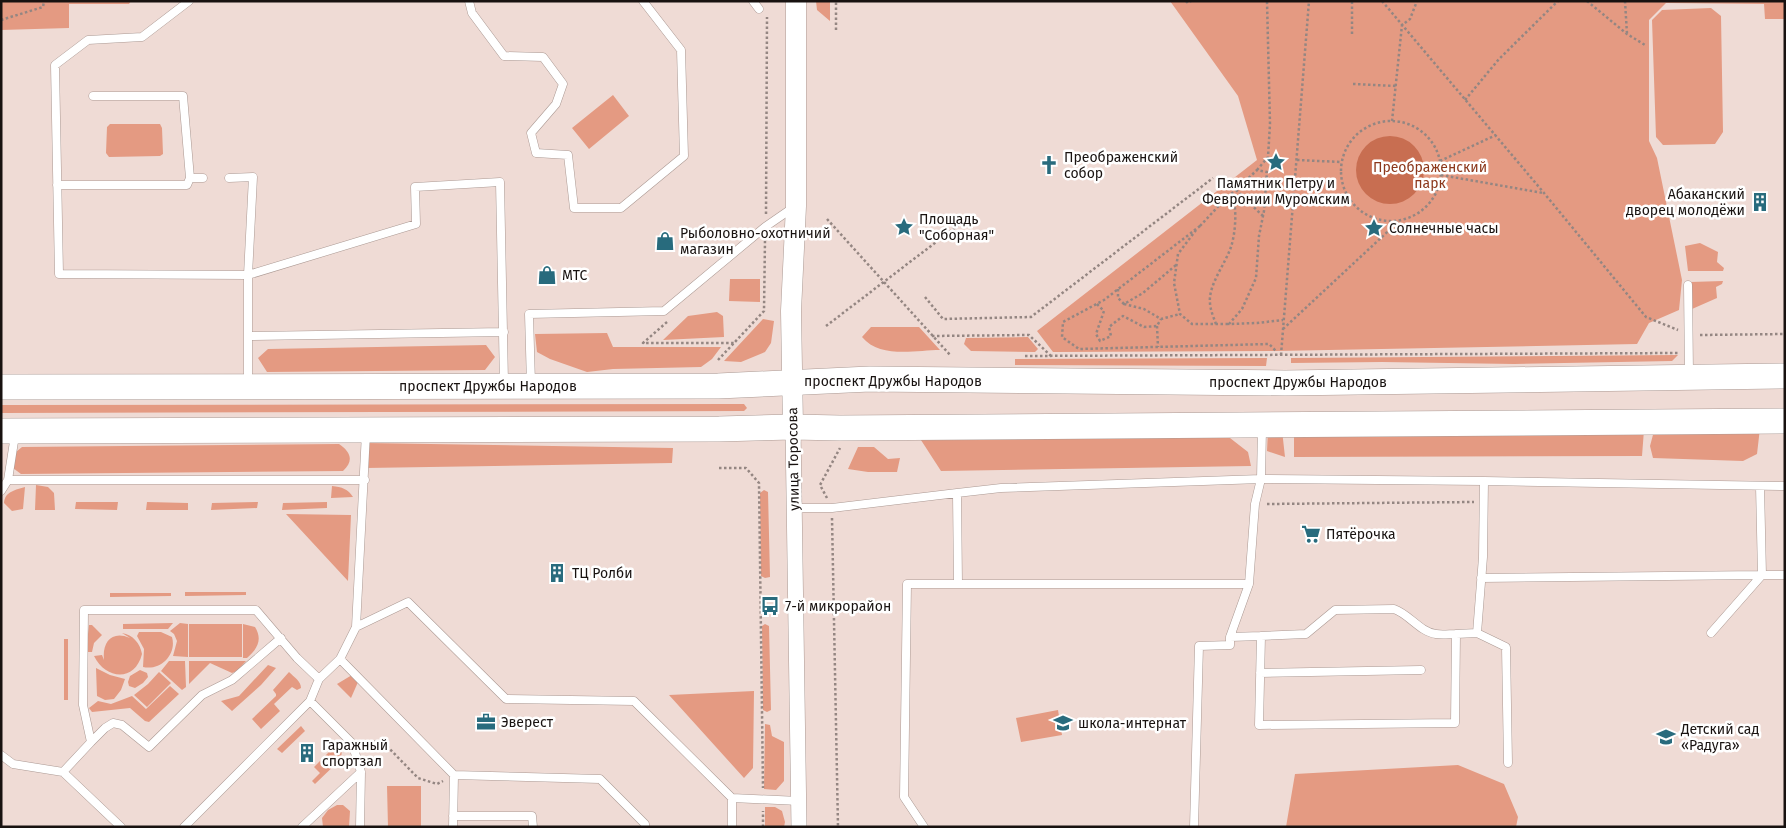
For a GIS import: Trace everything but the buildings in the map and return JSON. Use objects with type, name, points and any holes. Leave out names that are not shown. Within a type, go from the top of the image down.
[{"type":"main road","name":"проспект Дружбы Народов","points":[[1,387],[718,386],[870,379],[1285,383],[1689,365],[1785,376]]},
{"type":"main road","points":[[8,431],[719,429],[1785,421]]},
{"type":"street","name":"улица Торосова","points":[[796,1],[796,206],[791,311],[799,827]]},
{"type":"lane","points":[[189,1],[142,37],[88,40],[55,65],[59,274],[248,275],[416,224],[416,187],[500,182],[504,386]]},
{"type":"lane","points":[[470,1],[472,13],[504,56],[543,57],[563,84],[556,104],[531,133],[536,153],[568,156],[574,208],[621,208],[684,156],[681,50],[643,1]]},
{"type":"lane","points":[[753,1],[759,9]]},
{"type":"lane","points":[[57,185],[187,185],[190,178],[183,96],[93,96]]},
{"type":"lane","points":[[229,178],[253,177],[248,275],[248,386]]},
{"type":"lane","points":[[190,178],[203,178]]},
{"type":"lane","points":[[531,386],[529,314],[664,311],[766,227],[796,206]]},
{"type":"lane","points":[[1688,285],[1689,365]]},
{"type":"lane","points":[[249,336],[504,332]]},
{"type":"lane","points":[[1194,827],[1199,646],[1230,645],[1230,637],[1249,584],[1255,504],[1261,479],[1262,425]]},
{"type":"lane","points":[[184,827],[310,700],[319,679],[340,659],[356,627],[365,480],[366,430]]},
{"type":"lane","points":[[1,491],[8,480],[8,431]]},
{"type":"lane","points":[[794,508],[832,508],[1001,488],[1261,479],[1785,486]]},
{"type":"lane","points":[[8,480],[365,480]]},
{"type":"lane","points":[[1477,633],[1484,481]]},
{"type":"lane","points":[[1711,633],[1762,575],[1760,486]]},
{"type":"lane","points":[[957,493],[958,584]]},
{"type":"lane","points":[[1481,578],[1785,575]]},
{"type":"lane","points":[[924,827],[904,797],[907,584],[1249,584]]},
{"type":"lane","points":[[356,627],[408,602],[506,698],[634,701],[732,798],[799,801]]},
{"type":"lane","points":[[1230,637],[1306,634],[1335,610],[1394,609],[1402,612],[1426,630],[1435,634],[1477,633],[1506,647],[1508,763]]},
{"type":"lane","points":[[91,742],[83,705],[84,610],[256,610],[297,658],[319,679]]},
{"type":"lane","points":[[1261,636],[1259,725],[1455,723],[1456,634]]},
{"type":"lane","points":[[63,772],[105,728],[113,723],[122,725],[149,747],[202,695],[232,680],[281,638]]},
{"type":"lane","points":[[340,659],[454,775],[600,779],[645,824],[645,827]]},
{"type":"lane","points":[[1260,673],[1421,670]]},
{"type":"lane","points":[[310,700],[352,743],[361,772],[360,827]]},
{"type":"lane","points":[[1,755],[13,764],[63,772],[121,827]]},
{"type":"lane","points":[[302,827],[361,772]]},
{"type":"lane","points":[[453,827],[454,775]]},
{"type":"lane","points":[[732,798],[732,827]]},
{"type":"lane","points":[[454,816],[532,816],[533,827]]},
{"type":"path","points":[[1,20],[43,7],[44,1]]},
{"type":"path","points":[[836,1],[836,30]]},
{"type":"path","points":[[1186,1],[1188,3],[1191,1]]},
{"type":"path","points":[[1267,1],[1270,124],[1268,157],[1200,226],[1178,254],[1174,283],[1180,314],[1192,324],[1257,323],[1283,320]]},
{"type":"path","points":[[1281,355],[1309,1]]},
{"type":"path","points":[[1352,1],[1352,34]]},
{"type":"path","points":[[1382,1],[1496,135],[1646,317],[1688,335],[1785,334]]},
{"type":"path","points":[[1392,121],[1402,25],[1410,19],[1418,1]]},
{"type":"path","points":[[1465,100],[1500,59],[1558,1]]},
{"type":"path","points":[[1587,1],[1627,34],[1645,45]]},
{"type":"path","points":[[1625,1],[1627,34]]},
{"type":"path","points":[[766,227],[767,12]]},
{"type":"path","points":[[1353,84],[1396,86]]},
{"type":"path","points":[[1392,121],[1408,124],[1423,132],[1434,145],[1440,161],[1441,175],[1438,188],[1428,205],[1412,217],[1399,221],[1380,221],[1362,213],[1348,200],[1341,182],[1341,162],[1345,149],[1359,132],[1378,122],[1392,121]]},
{"type":"path","points":[[1440,161],[1496,135]]},
{"type":"path","points":[[1297,160],[1341,162]]},
{"type":"path","points":[[1230,324],[1242,308],[1256,278],[1267,172],[1257,170]]},
{"type":"path","points":[[1441,175],[1544,193]]},
{"type":"path","points":[[925,297],[943,319],[1031,317],[1213,178]]},
{"type":"path","points":[[1236,190],[1263,216]]},
{"type":"path","points":[[1216,324],[1211,312],[1210,298],[1231,246],[1236,206],[1232,193]]},
{"type":"path","points":[[827,219],[951,356]]},
{"type":"path","points":[[826,326],[965,220]]},
{"type":"path","points":[[1282,330],[1399,221]]},
{"type":"path","points":[[1200,226],[1097,304],[1062,322],[1062,337],[1079,349],[1269,344],[1276,351]]},
{"type":"path","points":[[718,360],[764,311],[766,238],[758,244]]},
{"type":"path","points":[[1124,304],[1143,293],[1177,264]]},
{"type":"path","points":[[1118,289],[1118,298],[1124,304],[1144,309],[1161,318],[1180,314]]},
{"type":"path","points":[[1097,304],[1104,312],[1096,334],[1100,340],[1111,336],[1109,327],[1123,316],[1144,327],[1157,326]]},
{"type":"path","points":[[672,318],[643,343],[734,343]]},
{"type":"path","points":[[1158,347],[1157,326],[1161,318]]},
{"type":"path","points":[[932,336],[1029,335],[1051,356]]},
{"type":"path","points":[[1025,356],[1281,355],[1689,365]]},
{"type":"path","points":[[838,827],[832,508],[820,484],[840,446]]},
{"type":"path","points":[[719,468],[746,468],[759,483],[763,827]]},
{"type":"path","points":[[1255,504],[1484,502]]},
{"type":"path","points":[[352,743],[382,741],[418,778],[437,784],[454,775]]},
{"type":"green space","points":[[1,1],[131,1],[129,4],[69,4],[69,28],[1,30]]},
{"type":"green space","points":[[816,1],[830,1],[830,21],[817,10]]},
{"type":"green space","name":"Преображенский парк","points":[[1170,1],[1785,1],[1785,19],[1765,19],[1764,4],[1666,3],[1649,20],[1649,141],[1657,158],[1682,280],[1679,310],[1649,323],[1637,344],[1276,351],[1053,352],[1037,331],[1257,160],[1238,96]]},
{"type":"green space","points":[[1711,8],[1721,16],[1723,132],[1715,144],[1663,145],[1656,137],[1652,20],[1662,10]]},
{"type":"green space","points":[[613,95],[629,116],[589,149],[572,128]]},
{"type":"green space","points":[[110,124],[160,124],[162,128],[163,154],[160,156],[109,157],[106,153],[107,127]]},
{"type":"green space","points":[[1700,243],[1718,252],[1717,262],[1724,268],[1723,271],[1688,271],[1685,246]]},
{"type":"green space","points":[[730,279],[760,279],[760,302],[729,301]]},
{"type":"green space","points":[[1723,281],[1722,284],[1716,287],[1717,298],[1692,309],[1690,282]]},
{"type":"green space","points":[[717,312],[723,316],[724,337],[663,340],[688,316]]},
{"type":"green space","points":[[763,319],[774,321],[771,343],[765,352],[741,362],[724,361]]},
{"type":"green space","points":[[871,327],[919,327],[940,350],[899,352],[878,348],[862,337]]},
{"type":"green space","points":[[607,333],[613,347],[721,347],[712,359],[701,367],[613,369],[587,372],[550,359],[537,352],[535,334]]},
{"type":"green space","points":[[1028,337],[1038,349],[1035,352],[971,351],[964,344],[966,338]]},
{"type":"green space","points":[[486,345],[495,357],[485,370],[267,372],[258,358],[268,349]]},
{"type":"green space","points":[[1678,355],[1672,361],[1514,364],[1291,363],[1291,358]]},
{"type":"green space","points":[[1267,358],[1266,366],[1015,365],[1015,359]]},
{"type":"green space","points":[[744,404],[747,408],[744,411],[1,413],[1,405]]},
{"type":"green space","points":[[1760,428],[1757,454],[1743,461],[1653,458],[1650,446],[1654,431]]},
{"type":"green space","points":[[1268,430],[1282,430],[1285,457],[1267,451]]},
{"type":"green space","points":[[1644,430],[1642,456],[1294,457],[1294,434]]},
{"type":"green space","points":[[919,437],[1230,438],[1248,452],[1251,466],[941,471]]},
{"type":"green space","points":[[366,443],[673,448],[672,463],[365,468]]},
{"type":"green space","points":[[339,444],[350,457],[349,464],[343,471],[21,474],[13,468],[16,452],[22,447]]},
{"type":"green space","points":[[858,447],[874,447],[888,459],[900,458],[897,472],[868,472],[848,469]]},
{"type":"green space","points":[[36,485],[48,487],[54,493],[55,510],[35,510]]},
{"type":"green space","points":[[332,486],[344,489],[353,497],[331,498]]},
{"type":"green space","points":[[25,487],[23,509],[12,511],[4,503],[6,496]]},
{"type":"green space","points":[[764,490],[768,492],[770,577],[765,578],[761,576],[760,493]]},
{"type":"green space","points":[[76,502],[118,502],[117,510],[75,509]]},
{"type":"green space","points":[[147,502],[188,503],[188,510],[146,510]]},
{"type":"green space","points":[[258,502],[257,508],[211,510],[212,503]]},
{"type":"green space","points":[[327,502],[327,508],[282,510],[283,503]]},
{"type":"green space","points":[[286,514],[351,515],[348,581]]},
{"type":"green space","points":[[185,592],[246,592],[246,595],[185,596]]},
{"type":"green space","points":[[110,593],[171,593],[171,596],[110,597]]},
{"type":"green space","points":[[173,623],[168,629],[123,629],[123,624]]},
{"type":"green space","points":[[180,623],[188,624],[188,657],[173,656],[177,641],[174,634],[170,631]]},
{"type":"green space","points":[[189,624],[242,624],[242,657],[189,657]]},
{"type":"green space","points":[[243,624],[255,627],[259,636],[256,648],[247,658],[243,658]]},
{"type":"green space","points":[[765,624],[769,626],[771,710],[767,712],[763,710],[762,626]]},
{"type":"green space","points":[[89,625],[92,625],[102,635],[94,643],[92,652],[86,652]]},
{"type":"green space","points":[[139,632],[161,632],[172,637],[172,649],[166,660],[150,668],[143,667],[144,649],[137,636]]},
{"type":"green space","points":[[122,633],[135,640],[140,646],[142,654],[133,670],[120,674],[106,670],[94,656],[102,655],[104,660],[105,648],[110,639],[118,636],[130,638]]},
{"type":"green space","points":[[64,639],[68,639],[68,700],[64,700]]},
{"type":"green space","points":[[169,661],[185,661],[186,687],[182,690],[161,671]]},
{"type":"green space","points":[[189,661],[246,661],[237,671],[232,673],[210,663],[189,684]]},
{"type":"green space","points":[[268,665],[276,668],[261,685],[232,711],[221,701],[239,696]]},
{"type":"green space","points":[[96,668],[110,675],[125,679],[121,690],[114,699],[105,700],[97,696]]},
{"type":"green space","points":[[140,670],[147,673],[148,677],[135,688],[129,686],[130,676]]},
{"type":"green space","points":[[159,672],[171,683],[147,707],[134,695]]},
{"type":"green space","points":[[289,672],[299,681],[301,688],[297,690],[292,687],[274,704],[280,711],[261,729],[252,719],[276,696],[273,690]]},
{"type":"green space","points":[[352,675],[358,682],[351,698],[337,684]]},
{"type":"green space","points":[[170,686],[179,694],[149,722],[145,721],[130,708],[92,712],[89,708],[98,701],[111,704],[132,696],[146,709]]},
{"type":"green space","points":[[754,691],[753,768],[744,778],[669,695]]},
{"type":"green space","points":[[1058,710],[1062,735],[1021,742],[1016,718]]},
{"type":"green space","points":[[765,724],[770,725],[772,736],[784,742],[784,781],[776,790],[764,789]]},
{"type":"green space","points":[[301,726],[305,731],[282,753],[277,749]]},
{"type":"green space","points":[[336,745],[342,750],[341,759],[315,784],[312,781],[320,773],[314,767]]},
{"type":"green space","points":[[1458,765],[1504,784],[1518,817],[1516,827],[1286,827],[1295,774]]},
{"type":"green space","points":[[387,786],[421,786],[421,827],[388,827]]},
{"type":"green space","points":[[337,805],[343,805],[350,811],[349,827],[323,827],[322,818],[328,810]]},
{"type":"green space","points":[[765,807],[775,807],[782,811],[785,822],[784,827],[765,827]]},
{"type":"shaded area","points":[[1397,136],[1409,142],[1418,151],[1424,163],[1422,183],[1414,194],[1397,204],[1383,204],[1366,194],[1358,183],[1356,163],[1366,146],[1377,138]]},
{"type":"place","name":"Памятник Петру и Февронии Муромским","points":[[1276,162]]},
{"type":"place","name":"Преображенский собор","points":[[1049,165]]},
{"type":"place","name":"Абаканский дворец молодёжи","points":[[1760,202]]},
{"type":"place","name":"Площадь \"Соборная\"","points":[[904,227]]},
{"type":"place","name":"Солнечные часы","points":[[1374,228]]},
{"type":"place","name":"Рыболовно-охотничий магазин","points":[[665,241]]},
{"type":"place","name":"МТС","points":[[547,275]]},
{"type":"place","name":"Пятёрочка","points":[[1311,534]]},
{"type":"place","name":"ТЦ Ролби","points":[[557,573]]},
{"type":"place","name":"7-й микрорайон","points":[[770,606]]},
{"type":"place","name":"Эверест","points":[[486,722]]},
{"type":"place","name":"школа-интернат","points":[[1063,723]]},
{"type":"place","name":"Детский сад «Радуга»","points":[[1666,737]]},
{"type":"place","name":"Гаражный спортзал","points":[[307,753]]}]
